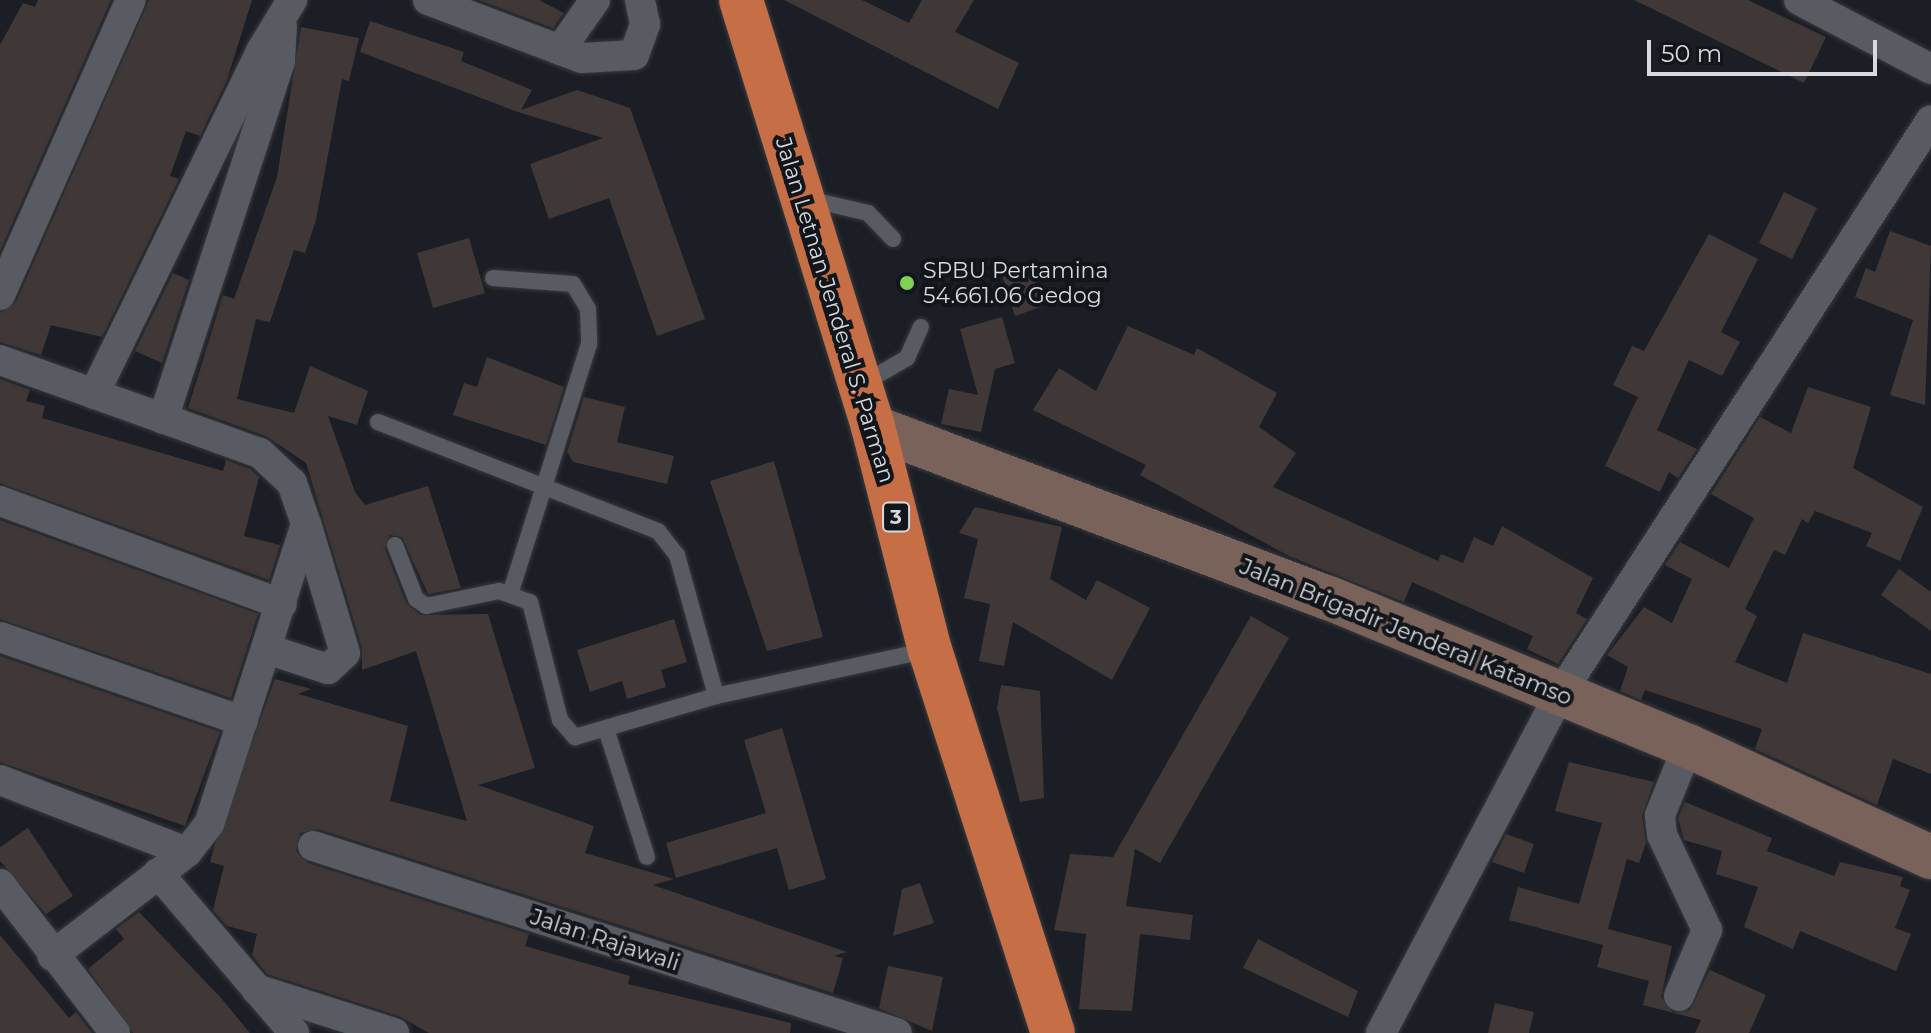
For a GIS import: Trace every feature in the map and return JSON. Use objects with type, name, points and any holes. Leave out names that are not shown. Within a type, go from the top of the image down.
[{"type":"highway","name":"Jalan Letnan Jenderal S. Parman","points":[[741,0],[873,427],[930,650],[1053,1033]]},
{"type":"street","points":[[0,295],[131,0]]},
{"type":"street","points":[[428,0],[582,58],[634,55],[645,24],[640,0]]},
{"type":"street","points":[[560,50],[595,0]]},
{"type":"street","points":[[1799,0],[1931,69]]},
{"type":"street","points":[[94,394],[261,51],[287,13]]},
{"type":"street","points":[[163,419],[280,62],[287,13]]},
{"type":"street","points":[[1381,1033],[1560,694],[1931,120]]},
{"type":"street","points":[[0,360],[280,464],[306,524],[345,653],[328,669],[267,649]]},
{"type":"street","name":"Jalan Brigadir Jenderal Katamso","points":[[873,427],[1688,746],[1931,857]]},
{"type":"street","points":[[0,501],[282,604]]},
{"type":"street","points":[[52,956],[187,852],[209,824],[306,524]]},
{"type":"street","points":[[0,637],[243,721]]},
{"type":"street","points":[[1679,996],[1707,930],[1662,835],[1660,815],[1688,746]]},
{"type":"street","points":[[0,780],[187,852]]},
{"type":"street","name":"Jalan Rajawali","points":[[313,846],[897,1033]]},
{"type":"street","points":[[158,873],[294,1033]]},
{"type":"street","points":[[0,884],[52,956],[115,1033]]},
{"type":"street","points":[[253,988],[394,1033]]},
{"type":"lane","points":[[803,198],[868,213],[893,239]]},
{"type":"lane","points":[[493,278],[573,284],[588,309],[589,344],[542,480],[511,592]]},
{"type":"lane","points":[[860,385],[907,358],[921,327]]},
{"type":"lane","points":[[378,422],[542,480],[649,523],[667,542],[716,696]]},
{"type":"lane","points":[[395,545],[416,599],[426,606],[511,592],[530,602],[560,720],[575,737],[607,732],[716,696],[930,650]]},
{"type":"lane","points":[[607,732],[647,857]]},
{"type":"building","points":[[38,0],[111,0],[0,251],[0,45],[23,3],[35,7]]},
{"type":"building","points":[[149,0],[252,0],[227,80],[200,136],[186,131],[170,176],[179,179],[102,337],[51,325],[41,355],[0,342],[0,313],[16,302]]},
{"type":"building","points":[[479,0],[539,0],[564,13],[553,28]]},
{"type":"building","points":[[784,0],[862,0],[909,23],[922,0],[974,0],[955,32],[1019,63],[998,109]]},
{"type":"building","points":[[1634,0],[1748,0],[1826,37],[1804,83]]},
{"type":"building","points":[[370,21],[464,52],[461,61],[532,90],[521,110],[577,90],[630,108],[705,319],[657,336],[609,198],[549,219],[530,164],[603,138],[518,112],[360,52]]},
{"type":"building","points":[[301,27],[359,38],[349,81],[342,79],[316,220],[305,253],[294,250],[270,322],[256,319],[237,399],[294,413],[310,366],[368,391],[357,425],[328,416],[355,492],[365,505],[428,486],[461,588],[428,594],[402,537],[390,535],[385,549],[406,603],[420,615],[488,614],[535,768],[478,785],[594,826],[585,853],[674,879],[653,885],[847,952],[834,956],[843,958],[833,993],[318,829],[300,833],[296,851],[308,863],[529,934],[525,946],[630,976],[628,984],[791,1023],[790,1033],[429,1033],[399,1016],[267,974],[252,955],[257,934],[227,926],[213,910],[224,866],[210,862],[214,847],[275,679],[311,689],[298,694],[408,726],[390,801],[467,821],[416,651],[362,670],[362,648],[306,463],[266,436],[188,408],[223,295],[234,299],[277,177]]},
{"type":"building","points":[[1784,192],[1817,208],[1792,259],[1759,243]]},
{"type":"building","points":[[1890,231],[1931,246],[1925,405],[1890,395],[1913,320],[1855,297],[1866,268],[1875,272]]},
{"type":"building","points":[[1709,234],[1758,259],[1721,332],[1740,342],[1722,376],[1689,360],[1657,430],[1697,449],[1678,478],[1669,472],[1660,492],[1605,466],[1638,397],[1613,385],[1632,346],[1644,351]]},
{"type":"building","points":[[469,238],[485,293],[433,308],[417,253]]},
{"type":"building","points":[[1029,262],[1043,306],[1015,316],[1001,272]]},
{"type":"building","points":[[173,273],[189,280],[162,363],[135,351]]},
{"type":"building","points":[[1002,317],[1015,363],[995,369],[981,432],[941,424],[949,389],[978,395],[960,329]]},
{"type":"building","points":[[1128,326],[1194,355],[1197,348],[1277,393],[1259,427],[1296,453],[1273,487],[1438,561],[1441,554],[1463,563],[1474,537],[1493,546],[1502,526],[1593,578],[1576,613],[1587,619],[1558,664],[1527,649],[1533,636],[1412,582],[1404,602],[1289,556],[1140,475],[1146,465],[1033,410],[1059,368],[1096,391]]},
{"type":"building","points":[[487,357],[564,387],[546,445],[453,415],[464,383],[477,387]]},
{"type":"building","points":[[0,379],[30,390],[26,401],[45,406],[42,418],[223,471],[226,460],[250,469],[259,477],[244,536],[280,545],[269,580],[0,483]]},
{"type":"building","points":[[1808,387],[1871,407],[1853,468],[1923,507],[1900,561],[1866,546],[1872,533],[1815,511],[1808,523],[1802,519],[1785,555],[1774,550],[1745,609],[1757,616],[1735,662],[1787,683],[1803,633],[1931,674],[1931,774],[1893,759],[1877,805],[1755,749],[1762,729],[1645,690],[1641,700],[1620,691],[1628,667],[1607,655],[1644,607],[1672,623],[1692,579],[1665,565],[1680,542],[1729,568],[1754,518],[1711,494],[1760,417],[1791,433]]},
{"type":"building","points":[[584,397],[625,407],[617,442],[674,456],[667,484],[573,462],[567,452]]},
{"type":"building","points":[[774,461],[823,637],[767,651],[710,481]]},
{"type":"building","points":[[975,507],[1062,527],[1050,579],[1086,600],[1097,580],[1150,608],[1112,680],[1013,622],[1004,666],[979,661],[990,604],[964,598],[978,539],[959,533]]},
{"type":"building","points":[[0,520],[258,614],[231,698],[0,619]]},
{"type":"building","points":[[1899,569],[1931,592],[1931,631],[1881,595]]},
{"type":"building","points":[[1251,616],[1289,638],[1160,863],[1135,849],[1126,906],[1193,915],[1190,940],[1140,934],[1132,1011],[1079,1009],[1086,934],[1054,930],[1070,854],[1113,857]]},
{"type":"building","points":[[674,619],[687,662],[661,670],[666,687],[627,699],[622,681],[590,692],[577,650]]},
{"type":"building","points":[[0,656],[220,732],[185,826],[0,762]]},
{"type":"building","points":[[1001,685],[1040,691],[1044,798],[1020,802],[997,708]]},
{"type":"building","points":[[782,728],[826,879],[789,890],[777,848],[676,878],[666,843],[766,813],[744,740]]},
{"type":"building","points":[[1569,762],[1654,782],[1642,816],[1646,843],[1639,863],[1627,859],[1608,929],[1672,946],[1661,997],[1673,1013],[1643,1005],[1649,981],[1597,967],[1603,945],[1509,920],[1518,887],[1579,904],[1602,823],[1555,811]]},
{"type":"building","points":[[1685,802],[1772,838],[1767,851],[1834,876],[1840,862],[1903,877],[1900,886],[1910,890],[1895,928],[1911,934],[1896,971],[1800,931],[1793,949],[1744,927],[1758,887],[1716,874],[1722,851],[1684,840],[1678,818]]},
{"type":"building","points":[[28,828],[73,896],[46,914],[0,861],[0,847]]},
{"type":"building","points":[[1506,834],[1534,844],[1524,873],[1492,862]]},
{"type":"building","points":[[920,883],[934,923],[893,936],[902,889]]},
{"type":"building","points":[[139,912],[250,1033],[133,1033],[88,969],[124,939],[116,929]]},
{"type":"building","points":[[0,935],[69,1018],[76,1012],[92,1033],[0,1033]]},
{"type":"building","points":[[1258,939],[1358,991],[1348,1017],[1243,968]]},
{"type":"building","points":[[888,966],[943,977],[932,1031],[879,1008]]},
{"type":"building","points":[[1710,970],[1766,995],[1749,1033],[1695,1033],[1701,1020],[1674,1013],[1690,1010]]},
{"type":"building","points":[[1495,1003],[1534,1012],[1529,1033],[1488,1033]]},
{"type":"place","name":"SPBU Pertamina 54.661.06 Gedog","points":[[907,283]]}]
